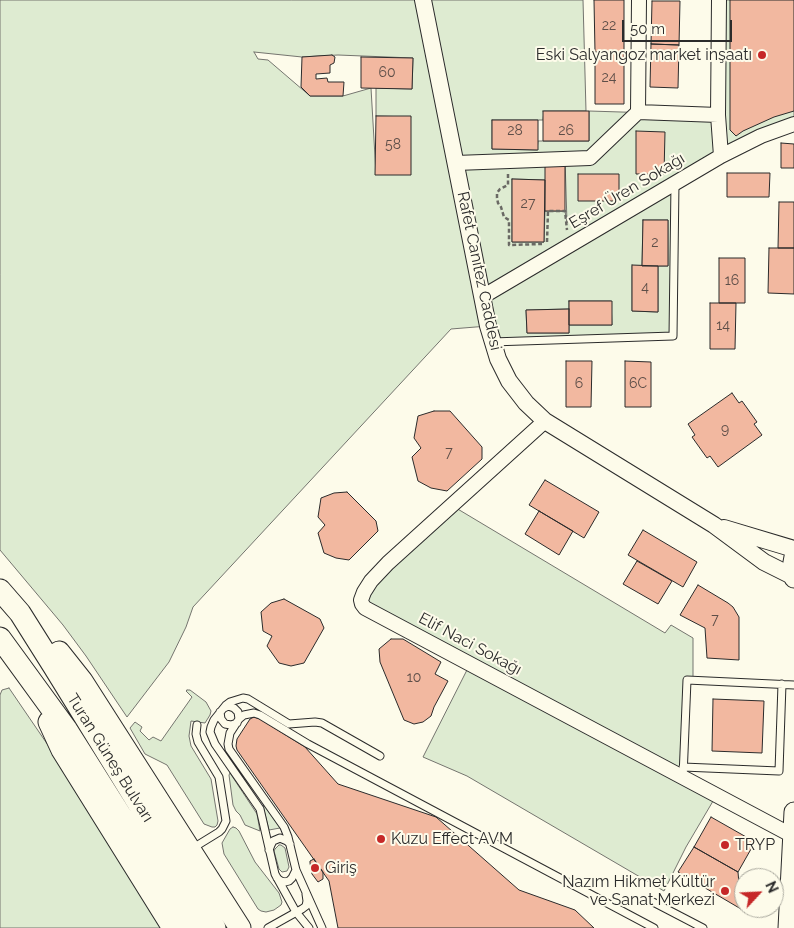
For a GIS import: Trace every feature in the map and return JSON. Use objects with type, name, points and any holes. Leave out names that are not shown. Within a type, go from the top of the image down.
[{"type":"main road","points":[[794,557],[792,568],[794,578]]},
{"type":"main road","name":"Turan Güneş Bulvarı","points":[[0,590],[20,613],[215,928]]},
{"type":"main road","points":[[20,613],[56,647],[82,682],[240,928]]},
{"type":"main road","name":"Turan Güneş Bulvarı","points":[[0,638],[67,730],[192,928]]},
{"type":"main road","points":[[30,678],[62,750],[173,928]]},
{"type":"main road","points":[[788,928],[794,812]]},
{"type":"street","name":"Rafet Canıtez Caddesi","points":[[423,0],[492,342],[509,381],[526,403],[545,421],[714,525],[764,562],[794,578]]},
{"type":"street","points":[[456,163],[590,158],[638,112],[639,0]]},
{"type":"street","points":[[718,0],[718,115],[721,156]]},
{"type":"street","points":[[638,112],[718,115]]},
{"type":"street","name":"Eşref Üren Sokağı","points":[[482,297],[721,156],[760,136],[794,124]]},
{"type":"street","name":"Elif Naci Sokağı","points":[[545,421],[388,563],[367,586],[361,600],[362,604],[365,608],[683,772],[793,836]]},
{"type":"street","name":"Rafet Canıtez Caddesi","points":[[714,525],[794,549]]},
{"type":"lane","points":[[492,342],[673,336],[676,182]]},
{"type":"lane","points":[[782,684],[779,771],[683,772],[686,680],[794,684]]},
{"type":"lane","points":[[309,928],[296,912],[277,878],[260,809],[212,737],[211,727],[214,720],[230,702],[243,698],[248,699],[289,724],[315,722],[328,726],[380,756]]},
{"type":"lane","points":[[222,710],[228,706],[234,708],[238,712],[238,721]]},
{"type":"lane","points":[[222,710],[222,719],[225,724],[231,725],[238,721]]},
{"type":"lane","points":[[322,928],[296,870],[284,827],[229,750],[228,739],[230,733],[238,721],[249,713],[260,715],[308,744],[654,928]]},
{"type":"lane","points":[[191,850],[219,832],[226,821],[219,777],[198,742],[196,734],[197,725]]},
{"type":"lane","points":[[269,850],[273,841],[280,838],[287,841],[290,845]]},
{"type":"lane","points":[[277,878],[281,881],[289,881],[296,870]]},
{"type":"lane","points":[[268,928],[306,906],[306,892]]},
{"type":"lane","points":[[653,902],[703,928]]},
{"type":"path","points":[[508,185],[500,189],[497,198],[504,217],[509,220],[509,245],[547,244],[548,211],[566,211]]},
{"type":"green space","points":[[0,0],[583,0],[586,111],[544,111],[543,120],[492,120],[492,149],[537,150],[538,141],[589,141],[589,111],[718,115],[719,0],[794,0],[794,124],[675,182],[673,336],[492,342],[488,326],[451,329],[193,607],[186,627],[169,662],[127,717],[63,625],[0,550]],"holes":[[[254,52],[302,57],[338,55],[413,58],[412,89],[376,88],[376,116],[411,117],[376,174],[371,88],[343,96],[310,96],[268,60],[258,59]],[[565,159],[567,223],[565,211],[545,211],[544,242],[512,242],[512,179],[545,180]],[[643,220],[668,220],[668,266],[658,266],[658,312],[632,311],[632,266],[642,266]],[[569,301],[611,301],[612,325],[569,325],[569,333],[527,333],[526,310],[569,309]]]},
{"type":"green space","points":[[451,505],[665,633],[671,625],[693,638],[693,680],[687,680],[683,777],[716,796],[686,847],[664,891],[467,776],[423,757],[470,664],[365,608],[364,592]]},
{"type":"green space","points":[[9,688],[52,751],[162,928],[0,928],[0,695],[2,690]]},
{"type":"green space","points":[[187,690],[190,690],[206,702],[211,711],[205,723],[191,721],[189,736],[191,746],[211,779],[218,821],[215,827],[204,824],[167,765],[145,754],[130,728],[135,722],[142,727],[140,731],[149,740],[153,737],[161,741],[192,697]]},
{"type":"green space","points":[[230,773],[257,814],[260,831],[245,825],[236,811],[233,805]]},
{"type":"green space","points":[[264,805],[280,826],[280,828],[269,830]]},
{"type":"green space","points":[[233,827],[239,831],[255,862],[279,893],[282,902],[274,910],[266,912],[258,909],[224,854],[222,843]]},
{"type":"green space","points":[[279,845],[285,848],[289,867],[287,871],[282,872],[279,869],[274,851]]},
{"type":"building","points":[[594,0],[624,0],[624,52],[595,52]]},
{"type":"building","name":"Eski Salyangoz market inşaatı","points":[[730,0],[794,0],[794,111],[774,117],[736,136],[730,130]]},
{"type":"building","points":[[652,1],[680,1],[679,45],[651,44]]},
{"type":"building","points":[[651,44],[679,45],[678,88],[650,87]]},
{"type":"building","points":[[595,52],[624,52],[624,104],[595,104]]},
{"type":"building","points":[[332,55],[335,57],[334,63],[330,65],[330,73],[316,74],[316,79],[327,78],[328,82],[344,82],[343,96],[310,96],[301,87],[302,57]]},
{"type":"building","points":[[361,57],[413,58],[412,89],[361,88]]},
{"type":"building","points":[[543,111],[589,111],[589,141],[543,141]]},
{"type":"building","points":[[376,116],[411,116],[411,175],[375,175]]},
{"type":"building","points":[[492,120],[538,120],[538,150],[492,149]]},
{"type":"building","points":[[636,131],[665,132],[664,174],[636,174]]},
{"type":"building","points":[[781,143],[794,144],[794,168],[781,168]]},
{"type":"building","points":[[565,159],[565,211],[545,211],[545,160]]},
{"type":"building","points":[[727,173],[770,173],[769,197],[727,197]]},
{"type":"building","points":[[578,174],[619,174],[619,201],[578,201]]},
{"type":"building","points":[[512,179],[545,180],[544,242],[512,242]]},
{"type":"building","points":[[779,202],[794,202],[794,248],[778,248]]},
{"type":"building","points":[[643,220],[668,220],[668,266],[642,266]]},
{"type":"building","points":[[769,248],[794,248],[794,294],[768,293]]},
{"type":"building","points":[[719,258],[745,258],[745,303],[719,303]]},
{"type":"building","points":[[632,265],[658,266],[658,312],[632,311]]},
{"type":"building","points":[[569,301],[612,301],[612,325],[569,325]]},
{"type":"building","points":[[710,303],[736,303],[735,349],[710,349]]},
{"type":"building","points":[[569,309],[569,333],[527,333],[526,310]]},
{"type":"building","points":[[566,361],[592,361],[591,407],[566,407]]},
{"type":"building","points":[[625,361],[651,362],[651,407],[625,407]]},
{"type":"building","points":[[732,393],[739,403],[742,401],[757,422],[754,424],[762,435],[718,467],[710,456],[707,458],[692,437],[695,435],[688,424]]},
{"type":"building","points":[[434,411],[450,411],[482,447],[482,459],[447,491],[431,488],[418,481],[412,457],[421,448],[414,438],[418,416]]},
{"type":"building","points":[[545,480],[599,512],[584,538],[529,505]]},
{"type":"building","points":[[347,492],[376,521],[378,531],[349,560],[336,558],[324,553],[318,533],[325,525],[318,517],[321,498],[334,493]]},
{"type":"building","points":[[539,511],[573,531],[559,555],[525,534]]},
{"type":"building","points":[[643,530],[697,562],[683,587],[628,555]]},
{"type":"building","points":[[637,561],[672,581],[658,604],[623,584]]},
{"type":"building","points":[[698,585],[728,603],[739,617],[739,660],[707,658],[705,628],[680,615]]},
{"type":"building","points":[[284,599],[320,619],[324,628],[304,663],[291,666],[279,663],[267,646],[272,636],[263,631],[261,612],[271,603]]},
{"type":"building","points":[[391,639],[403,639],[441,662],[435,674],[448,681],[431,716],[423,722],[414,724],[404,720],[380,662],[379,649]]},
{"type":"building","points":[[713,699],[764,701],[762,753],[712,751]]},
{"type":"building","name":"Kuzu Effect AVM","points":[[254,717],[305,747],[338,784],[436,817],[519,890],[575,910],[594,928],[338,928],[329,881],[237,750],[237,739],[250,719]]},
{"type":"building","name":"TRYP","points":[[711,817],[755,842],[740,868],[734,868],[734,870],[694,847]]},
{"type":"building","name":"Nazım Hikmet Kültür ve Sanat Merkezi","points":[[694,847],[734,870],[734,905],[678,872]]},
{"type":"building","name":"Giriş","points":[[314,859],[323,872],[323,879],[318,882],[312,874],[310,863]]},
{"type":"place","name":"Eski Salyangoz market inşaatı","points":[[762,55]]},
{"type":"place","name":"Kuzu Effect AVM","points":[[381,839]]},
{"type":"place","name":"TRYP","points":[[725,845]]},
{"type":"place","name":"Giriş","points":[[315,868]]},
{"type":"place","name":"Nazım Hikmet Kültür ve Sanat Merkezi","points":[[725,891]]}]
